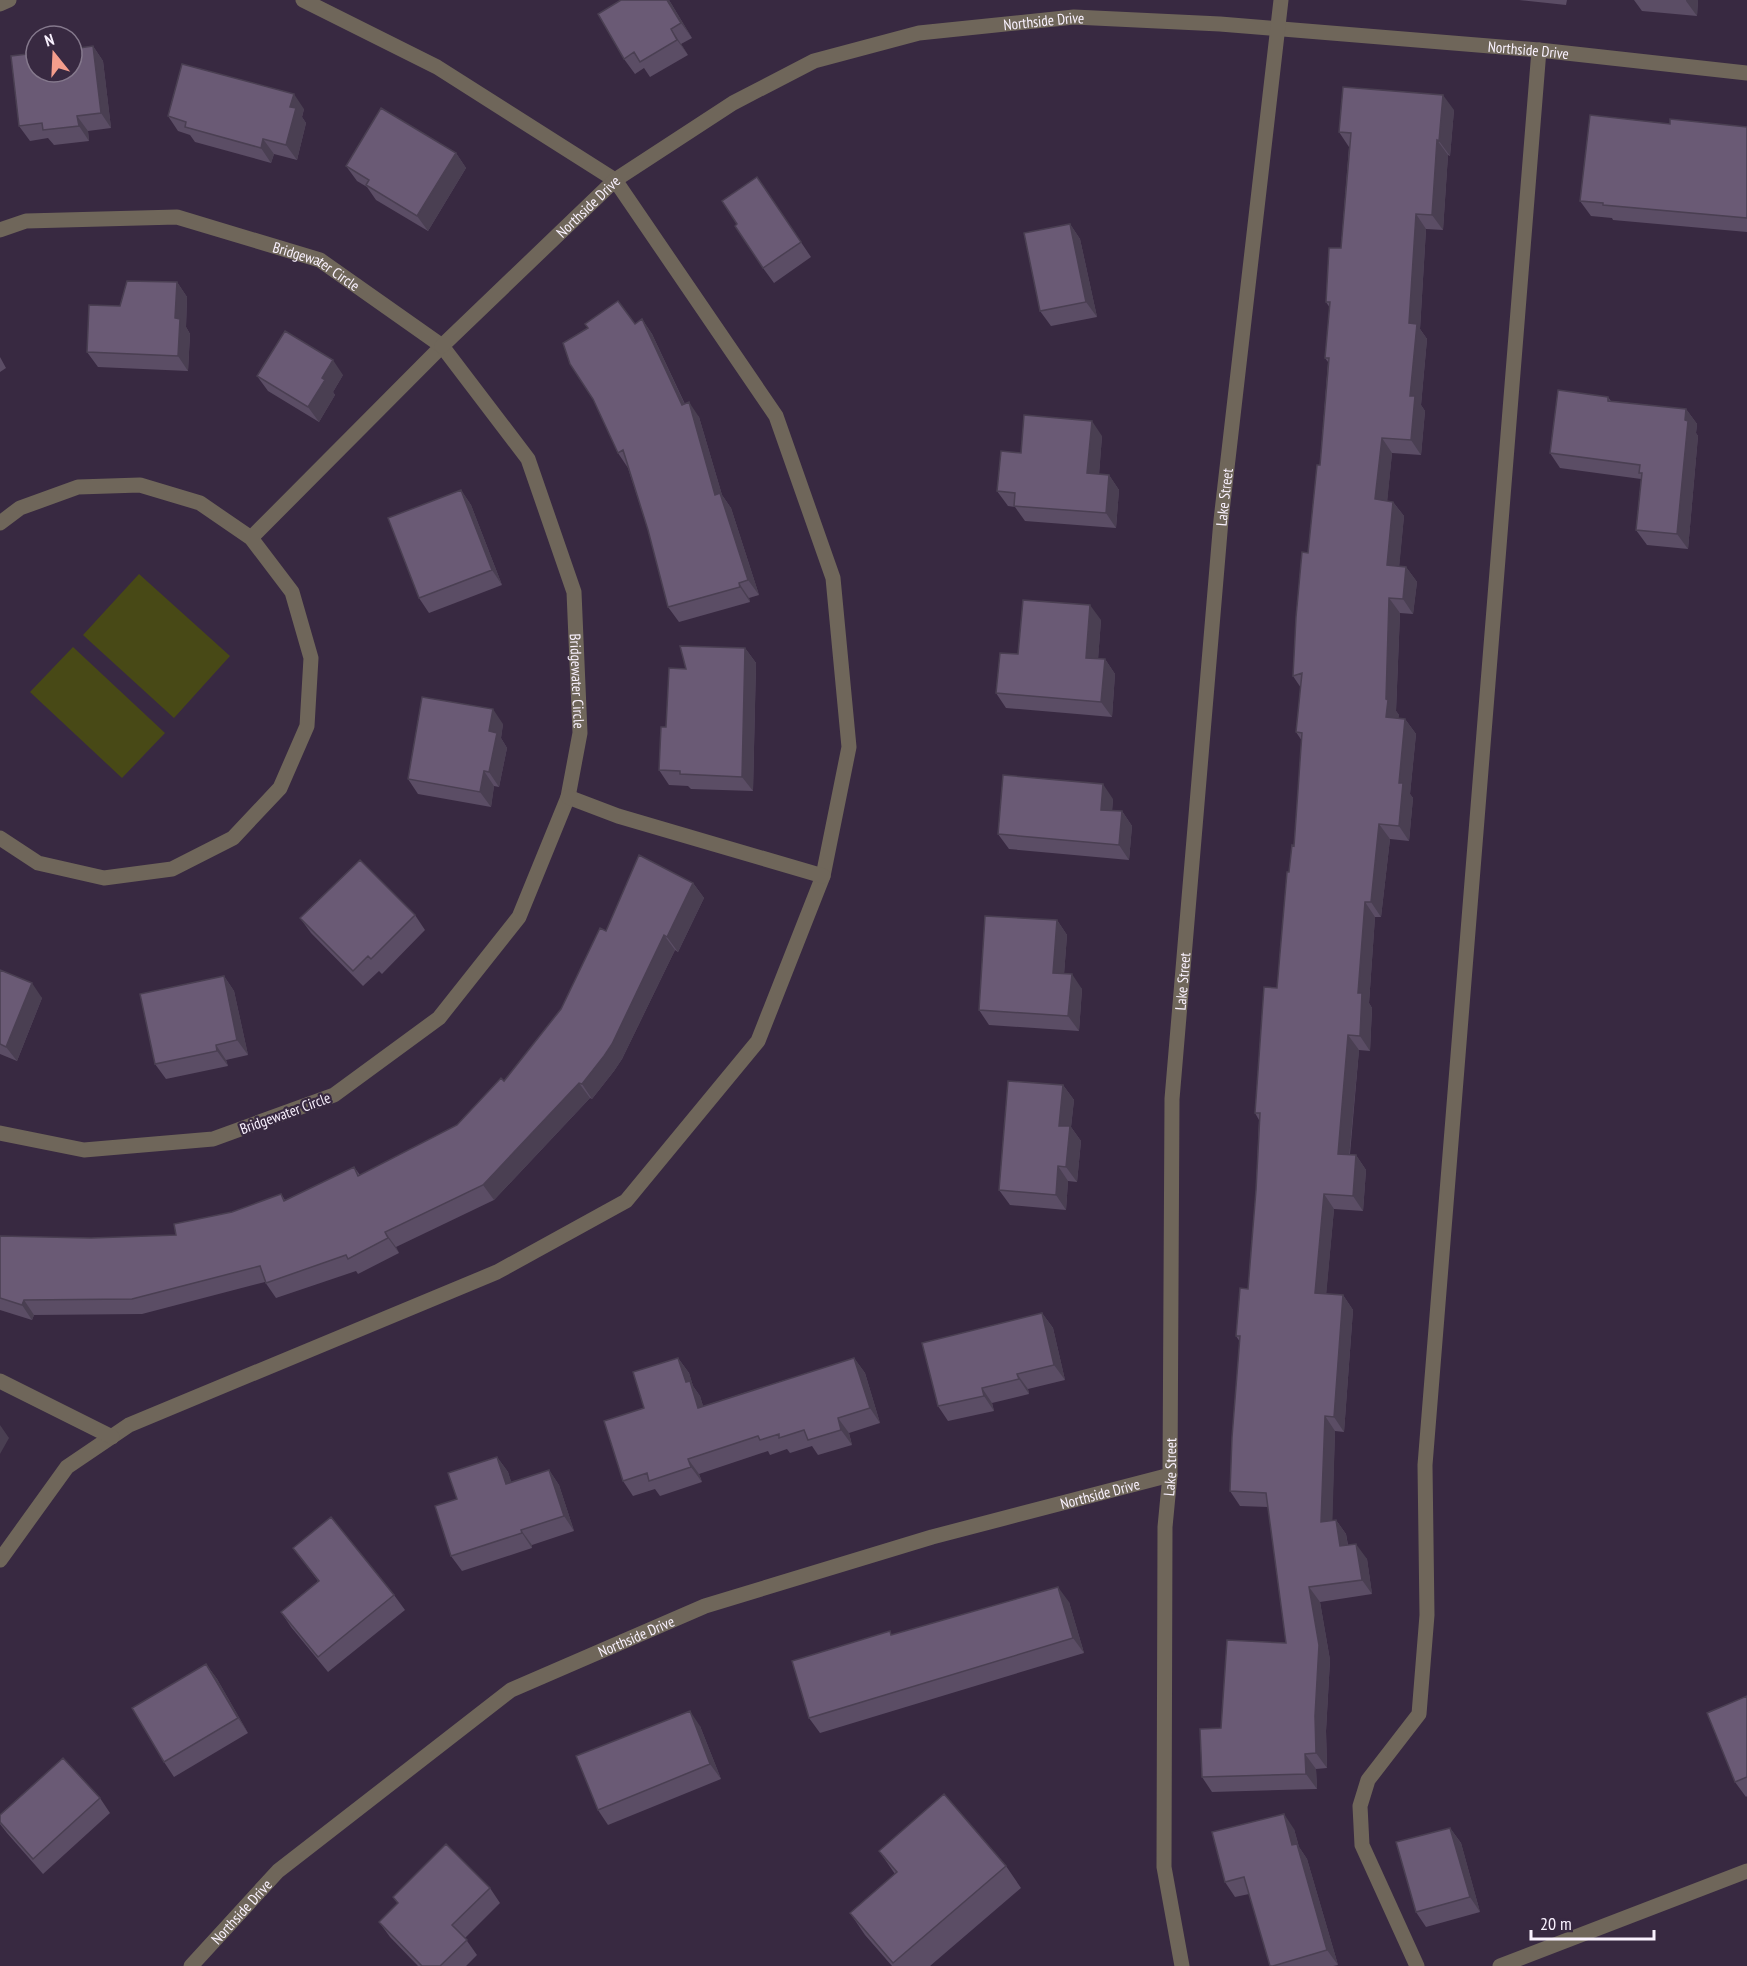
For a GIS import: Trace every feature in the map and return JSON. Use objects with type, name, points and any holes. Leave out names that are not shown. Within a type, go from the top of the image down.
[{"type":"street","points":[[0,4],[9,0]]},
{"type":"street","points":[[0,1560],[67,1467],[129,1425],[497,1272],[626,1201],[758,1041],[823,876],[849,747],[833,578],[776,416],[615,180],[437,67],[303,0]]},
{"type":"street","name":"Lake Street","points":[[1182,1966],[1164,1867],[1165,1527],[1170,1475],[1172,1099],[1221,520],[1281,0]]},
{"type":"street","name":"Northside Drive","points":[[251,538],[442,346],[615,180],[733,104],[814,62],[919,33],[1074,17],[1278,27],[1539,50],[1747,73]]},
{"type":"street","points":[[1417,1966],[1362,1845],[1360,1806],[1368,1780],[1419,1714],[1427,1616],[1425,1465],[1539,50]]},
{"type":"street","name":"Bridgewater Circle","points":[[0,230],[26,221],[177,217],[320,260],[442,346],[528,459],[574,592],[580,733],[568,797],[519,917],[439,1018],[334,1095],[213,1140],[84,1150],[0,1133]]},
{"type":"street","points":[[0,523],[20,508],[78,487],[140,485],[200,503],[251,538],[291,592],[311,658],[307,726],[280,788],[233,838],[172,869],[104,878],[38,862],[0,838]]},
{"type":"street","points":[[568,797],[618,816],[823,876]]},
{"type":"street","points":[[0,1381],[112,1437]]},
{"type":"street","name":"Northside Drive","points":[[191,1966],[278,1871],[511,1690],[705,1606],[932,1537],[1170,1475]]},
{"type":"street","points":[[1500,1966],[1747,1871]]},
{"type":"shaded area","points":[[139,574],[230,656],[174,718],[83,635]]},
{"type":"shaded area","points":[[73,647],[165,733],[122,778],[30,692]]},
{"type":"building","points":[[621,0],[667,0],[681,23],[671,29],[677,40],[640,62],[634,52],[624,59],[598,14]]},
{"type":"building","points":[[93,46],[101,113],[77,116],[79,126],[43,130],[42,123],[19,126],[11,56],[24,54],[24,84],[84,84],[84,47]]},
{"type":"building","points":[[182,64],[294,94],[290,107],[296,108],[286,145],[263,139],[261,148],[185,127],[186,122],[168,116]]},
{"type":"building","points":[[1343,87],[1443,95],[1439,141],[1437,140],[1432,215],[1416,214],[1409,323],[1417,324],[1410,396],[1415,396],[1411,440],[1382,438],[1375,499],[1393,502],[1387,565],[1406,567],[1403,599],[1389,598],[1386,699],[1388,700],[1386,717],[1405,719],[1399,783],[1403,783],[1399,826],[1379,824],[1371,902],[1365,902],[1358,993],[1362,993],[1360,1036],[1348,1035],[1338,1154],[1356,1155],[1353,1196],[1324,1194],[1315,1293],[1343,1295],[1334,1417],[1325,1416],[1321,1522],[1336,1520],[1340,1546],[1356,1544],[1362,1580],[1309,1587],[1319,1645],[1315,1716],[1316,1753],[1305,1754],[1306,1774],[1202,1777],[1200,1729],[1221,1728],[1227,1640],[1286,1643],[1266,1493],[1230,1491],[1240,1336],[1236,1336],[1240,1288],[1248,1289],[1256,1190],[1260,1113],[1255,1113],[1264,987],[1277,988],[1287,872],[1289,872],[1292,845],[1294,846],[1302,733],[1296,732],[1302,673],[1293,676],[1296,617],[1302,552],[1308,553],[1317,465],[1320,465],[1329,358],[1325,358],[1330,302],[1326,302],[1329,248],[1341,248],[1351,133],[1339,132]]},
{"type":"building","points":[[381,108],[456,153],[417,216],[366,185],[369,180],[346,166]]},
{"type":"building","points":[[1590,115],[1670,124],[1670,119],[1747,127],[1747,218],[1580,201]]},
{"type":"building","points":[[757,177],[801,242],[763,268],[735,226],[737,224],[722,201]]},
{"type":"building","points":[[1070,224],[1086,302],[1040,311],[1024,233]]},
{"type":"building","points":[[127,281],[177,282],[175,318],[180,319],[178,356],[87,352],[89,305],[120,306]]},
{"type":"building","points":[[618,301],[635,324],[642,319],[682,405],[689,402],[715,495],[720,493],[748,580],[739,583],[740,587],[668,607],[648,530],[623,450],[618,453],[593,399],[570,364],[563,343],[588,328],[585,324]]},
{"type":"building","points":[[285,331],[333,360],[322,378],[325,380],[308,407],[257,376]]},
{"type":"building","points":[[1558,390],[1608,397],[1608,401],[1686,409],[1685,420],[1688,421],[1677,534],[1636,530],[1642,473],[1639,473],[1640,465],[1550,453]]},
{"type":"building","points":[[1024,415],[1092,421],[1087,473],[1109,475],[1106,513],[1014,506],[1015,493],[997,491],[1001,451],[1021,453]]},
{"type":"building","points":[[461,490],[492,570],[419,598],[388,518]]},
{"type":"building","points":[[1023,600],[1090,605],[1086,658],[1105,659],[1101,702],[996,693],[1000,653],[1018,654]]},
{"type":"building","points":[[680,646],[745,648],[742,777],[680,774],[680,771],[659,770],[661,727],[666,727],[669,668],[686,669]]},
{"type":"building","points":[[422,697],[493,709],[489,731],[497,733],[489,772],[484,771],[480,792],[408,779]]},
{"type":"building","points":[[1003,775],[1103,784],[1101,810],[1122,811],[1119,845],[998,834]]},
{"type":"building","points":[[639,855],[693,883],[667,937],[664,935],[612,1044],[604,1056],[582,1084],[579,1083],[483,1185],[385,1232],[388,1238],[348,1259],[346,1255],[266,1283],[260,1266],[132,1299],[24,1300],[22,1305],[0,1298],[0,1236],[91,1238],[176,1235],[174,1224],[232,1212],[281,1194],[284,1201],[354,1167],[358,1176],[457,1125],[501,1078],[504,1081],[561,1009],[600,928],[606,931]]},
{"type":"building","points":[[360,860],[415,915],[371,959],[368,956],[353,971],[300,918]]},
{"type":"building","points":[[985,916],[1057,920],[1053,973],[1072,974],[1068,1016],[979,1010]]},
{"type":"building","points":[[0,970],[32,983],[6,1047],[0,1044]]},
{"type":"building","points":[[224,976],[237,1040],[216,1045],[217,1051],[155,1064],[140,994]]},
{"type":"building","points":[[1008,1081],[1063,1085],[1059,1126],[1070,1126],[1066,1167],[1058,1166],[1056,1195],[999,1190]]},
{"type":"building","points":[[1042,1313],[1054,1365],[1017,1374],[1019,1379],[982,1388],[984,1396],[938,1406],[922,1343]]},
{"type":"building","points":[[678,1358],[686,1382],[690,1381],[698,1408],[854,1358],[870,1408],[838,1418],[841,1430],[808,1440],[804,1430],[779,1438],[779,1434],[760,1440],[758,1436],[688,1459],[691,1467],[649,1481],[647,1473],[623,1481],[604,1421],[644,1408],[633,1372]]},
{"type":"building","points":[[497,1457],[506,1484],[549,1470],[564,1516],[521,1530],[522,1533],[451,1556],[435,1506],[457,1499],[448,1473]]},
{"type":"building","points":[[331,1517],[394,1595],[318,1657],[281,1612],[319,1581],[293,1548]]},
{"type":"building","points":[[1058,1587],[1073,1638],[809,1718],[792,1661],[890,1631],[891,1635]]},
{"type":"building","points":[[206,1664],[238,1718],[164,1762],[132,1708]]},
{"type":"building","points":[[1747,1696],[1747,1777],[1735,1782],[1707,1713]]},
{"type":"building","points":[[690,1711],[710,1764],[598,1810],[576,1756]]},
{"type":"building","points":[[63,1758],[100,1798],[33,1859],[0,1822],[0,1815]]},
{"type":"building","points":[[944,1794],[1006,1866],[893,1963],[850,1913],[897,1872],[879,1851]]},
{"type":"building","points":[[1284,1814],[1292,1845],[1297,1844],[1327,1950],[1270,1966],[1244,1877],[1225,1882],[1212,1832]]},
{"type":"building","points":[[1450,1828],[1470,1897],[1416,1912],[1396,1842]]},
{"type":"building","points":[[446,1844],[490,1888],[452,1925],[467,1940],[440,1966],[422,1966],[379,1922],[398,1903],[393,1897]]}]
